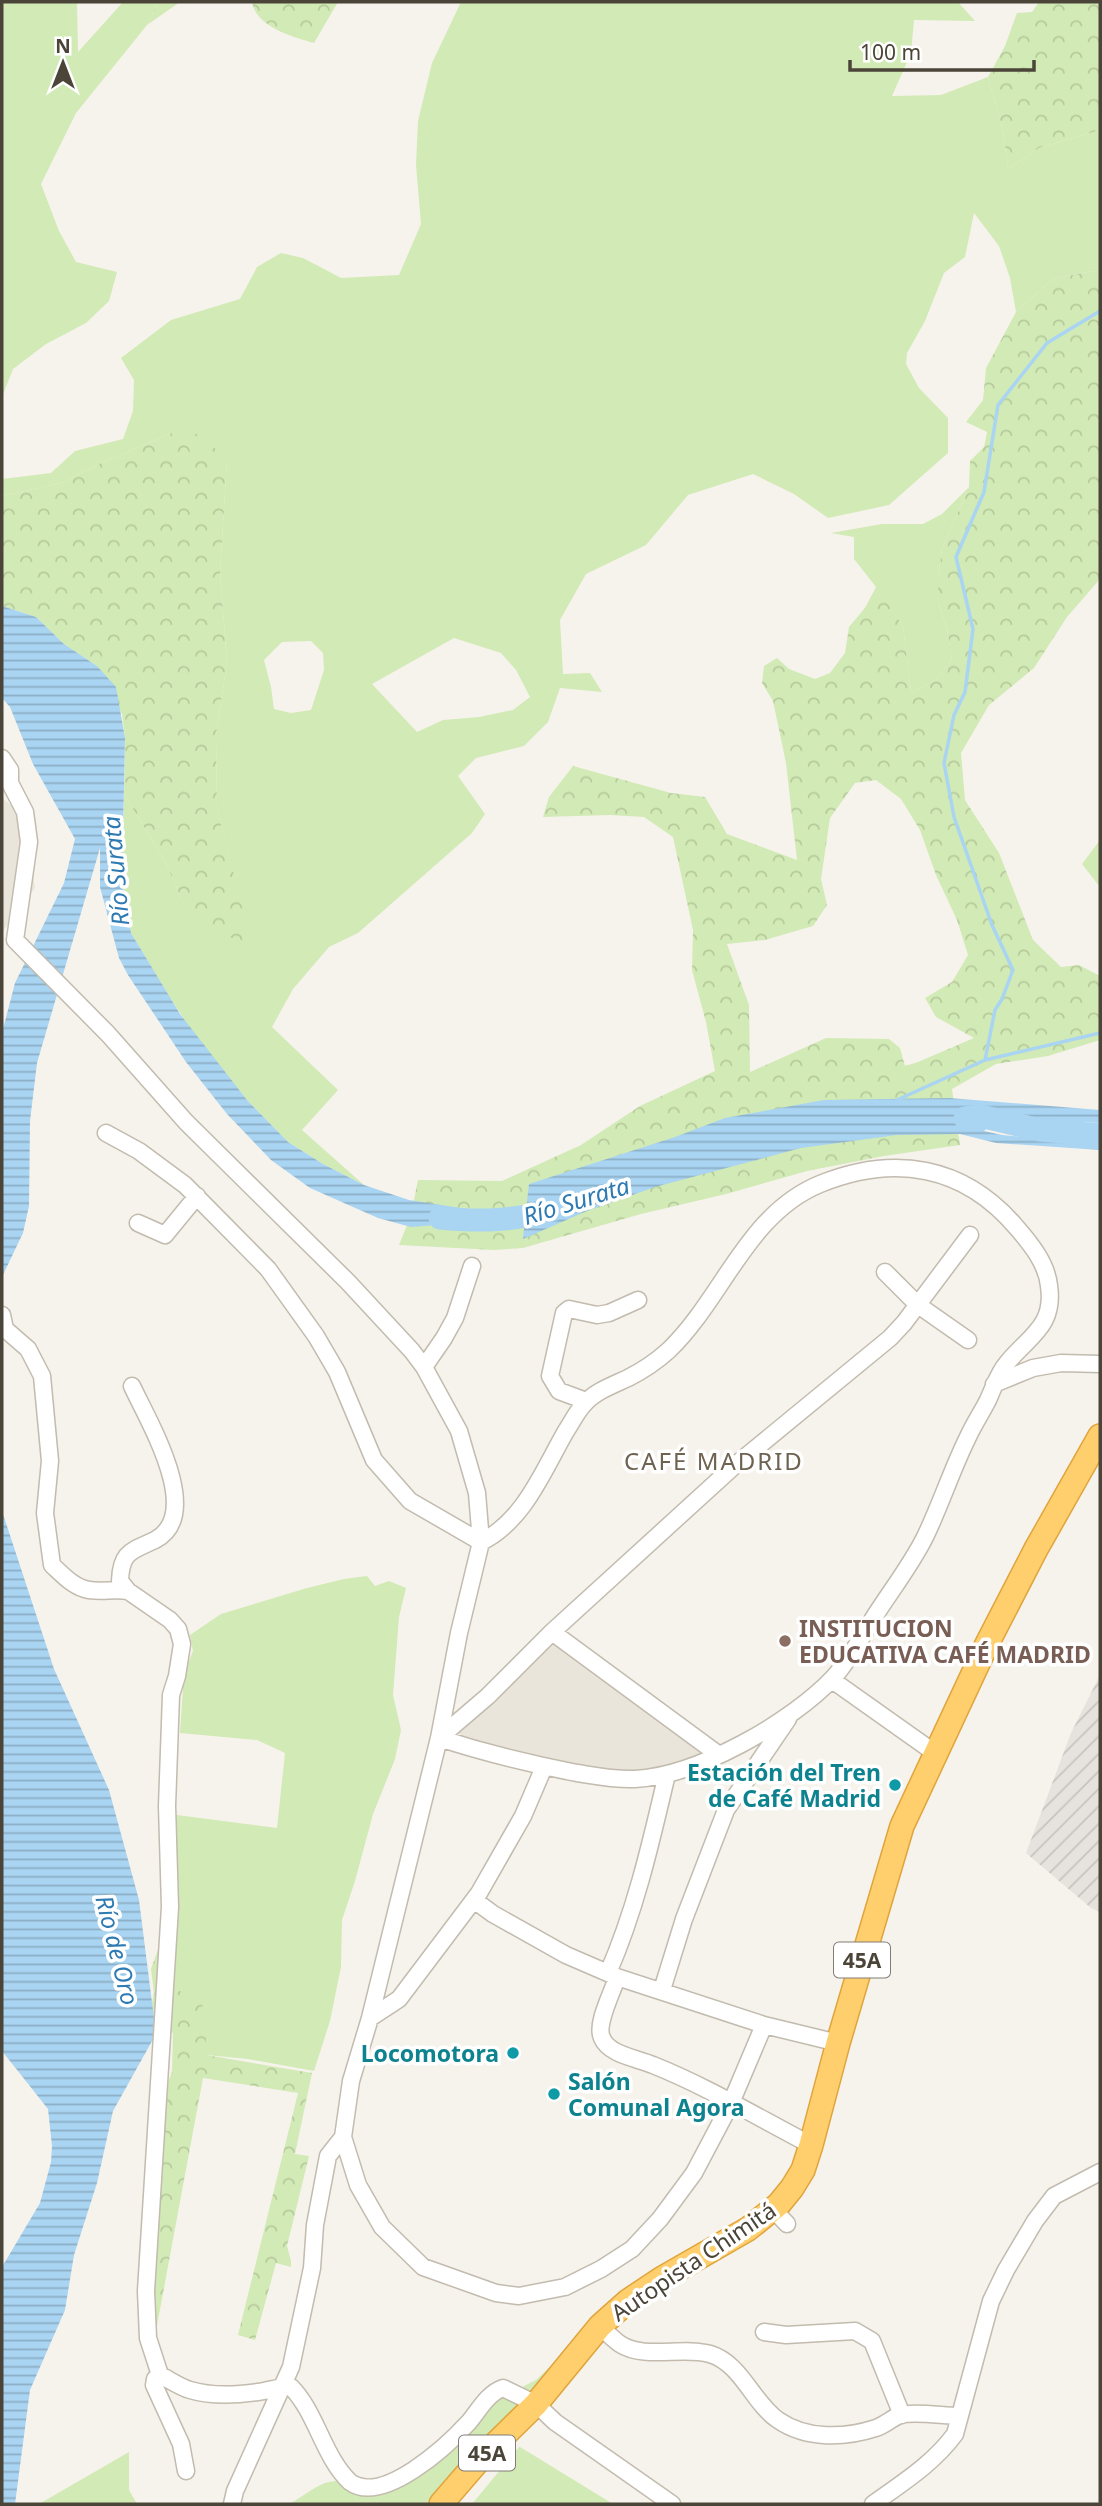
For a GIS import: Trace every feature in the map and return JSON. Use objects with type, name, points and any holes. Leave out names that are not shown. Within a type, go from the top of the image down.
[{"type":"highway","name":"Autopista Chimitá","points":[[441,2504],[479,2460],[536,2404],[600,2326],[628,2301],[694,2258],[748,2229],[780,2216],[803,2170],[811,2145],[902,1826],[1030,1561],[1100,1436]]},
{"type":"highway","points":[[461,2504],[464,2486],[479,2460]]},
{"type":"street","points":[[2,758],[10,770],[10,783],[25,812],[29,842],[15,940],[108,1034],[186,1122],[348,1282],[412,1351],[424,1367],[459,1431],[477,1493],[481,1542],[459,1633],[439,1738],[370,2018],[351,2081],[343,2137],[358,2185],[382,2227],[423,2267],[496,2293],[519,2295],[565,2287],[601,2269],[632,2249],[660,2219],[694,2173],[731,2103],[765,2025]]},
{"type":"street","points":[[106,1133],[139,1151],[197,1196],[268,1269],[316,1336],[337,1372],[374,1460],[410,1502],[481,1542]]},
{"type":"street","points":[[439,1738],[501,1758],[599,1776],[632,1779],[667,1774],[719,1755],[792,1714],[831,1680],[852,1655],[924,1538],[966,1440],[994,1384],[1006,1364],[1044,1323],[1050,1310],[1049,1283],[1040,1259],[1010,1220],[987,1199],[939,1173],[888,1167],[866,1169],[820,1184],[775,1213],[737,1259],[695,1321],[667,1352],[633,1376],[586,1401],[518,1513],[495,1535],[481,1542]]},
{"type":"street","points":[[138,1223],[165,1235],[197,1196]]},
{"type":"street","points":[[439,1738],[488,1696],[552,1632],[733,1467],[888,1339],[970,1235]]},
{"type":"street","points":[[424,1367],[455,1318],[472,1266]]},
{"type":"street","points":[[885,1272],[918,1304],[968,1340]]},
{"type":"street","points":[[586,1401],[559,1391],[550,1376],[564,1314],[569,1309],[597,1315],[609,1314],[638,1300]]},
{"type":"street","points":[[2,1315],[5,1329],[29,1349],[42,1376],[50,1461],[45,1513],[52,1565],[76,1586],[89,1590],[128,1591]]},
{"type":"street","points":[[994,1384],[1032,1368],[1061,1363],[1100,1364]]},
{"type":"street","points":[[132,1386],[167,1461],[175,1500],[170,1525],[158,1539],[135,1547],[121,1566],[120,1581],[128,1591],[170,1620],[178,1629],[182,1644],[171,1695],[167,1806],[170,1907],[146,2291],[148,2338],[160,2375],[190,2390],[211,2392],[247,2393],[281,2386],[291,2387],[299,2395],[331,2456],[350,2483],[366,2490],[391,2486],[435,2456],[469,2422],[494,2391],[503,2388],[536,2404],[555,2422],[672,2504]]},
{"type":"street","points":[[552,1632],[719,1755]]},
{"type":"street","points":[[831,1680],[935,1753]]},
{"type":"street","points":[[662,1990],[684,1919],[726,1810],[792,1714]]},
{"type":"street","points":[[370,2018],[399,1999],[474,1899],[523,1816],[544,1767]]},
{"type":"street","points":[[667,1774],[646,1864],[601,2019],[602,2040],[616,2052],[676,2074],[811,2145]]},
{"type":"street","points":[[474,1899],[493,1914],[566,1955],[612,1975],[765,2025],[838,2043]]},
{"type":"street","points":[[232,2504],[234,2491],[291,2367],[312,2268],[315,2225],[328,2156],[343,2137]]},
{"type":"street","points":[[873,2504],[913,2476],[944,2449],[954,2434],[991,2301],[1019,2246],[1054,2196],[1100,2172]]},
{"type":"street","points":[[600,2326],[621,2345],[631,2348],[656,2351],[691,2350],[720,2358],[737,2373],[764,2409],[780,2422],[813,2434],[849,2434],[878,2427],[902,2415],[959,2416]]},
{"type":"street","points":[[764,2332],[786,2335],[855,2331],[865,2335],[872,2341],[902,2415]]},
{"type":"street","points":[[160,2375],[154,2385],[181,2444],[186,2471]]},
{"type":"shaded area","points":[[2,798],[24,815],[35,888],[2,932]]},
{"type":"shaded area","points":[[554,1638],[712,1752],[654,1774],[602,1771],[486,1748],[457,1733]]},
{"type":"shaded area","points":[[1100,1675],[1100,1912],[1091,1908],[1026,1853],[1071,1733]]},
{"type":"green space","points":[[2,2],[77,2],[78,52],[123,2],[158,2],[147,25],[76,113],[41,184],[59,231],[76,262],[117,272],[109,301],[86,323],[46,344],[13,369],[2,397]]},
{"type":"green space","points":[[158,2],[180,2],[147,25]]},
{"type":"green space","points":[[252,2],[338,2],[314,43],[277,30],[260,18]]},
{"type":"green space","points":[[461,2],[958,2],[975,21],[914,20],[911,53],[892,96],[941,95],[988,77],[1003,130],[1008,169],[1039,148],[1100,130],[1100,273],[1092,271],[1053,279],[1016,312],[1010,278],[999,246],[974,213],[965,257],[944,273],[925,321],[907,353],[906,364],[919,388],[948,418],[948,453],[889,505],[828,518],[794,494],[753,474],[688,495],[646,545],[586,574],[560,620],[563,674],[590,673],[602,692],[560,688],[548,722],[524,746],[476,758],[458,776],[485,814],[472,833],[358,933],[329,947],[293,989],[272,1027],[338,1090],[302,1130],[364,1185],[288,1142],[247,1100],[194,1034],[131,933],[122,881],[124,794],[166,863],[182,900],[252,948],[217,809],[216,735],[227,662],[220,573],[227,460],[172,433],[99,464],[65,482],[2,496],[2,479],[51,473],[75,451],[123,439],[133,411],[134,380],[121,358],[171,320],[240,299],[257,267],[281,253],[303,258],[341,278],[399,275],[421,224],[416,165],[418,121],[432,63]],"holes":[[[454,638],[501,653],[516,670],[530,697],[513,710],[479,717],[443,720],[417,732],[372,684]],[[311,641],[323,653],[324,670],[311,710],[291,713],[274,709],[264,660],[282,642]]]},
{"type":"green space","points":[[1039,2],[1100,2],[1100,130],[1039,148],[1008,169],[1003,130],[988,77],[1005,46],[1017,13],[1032,12]]},
{"type":"green space","points":[[1092,271],[1100,273],[1100,579],[1067,617],[1034,668],[989,705],[961,753],[965,800],[999,853],[1033,940],[1061,967],[1079,965],[1100,976],[1100,1040],[1048,1056],[996,1064],[952,1089],[960,1145],[807,1171],[523,1248],[494,1250],[399,1245],[411,1215],[418,1180],[502,1181],[581,1145],[640,1106],[715,1071],[706,1022],[692,970],[693,930],[673,837],[644,817],[543,817],[549,797],[573,766],[671,793],[705,797],[727,834],[797,860],[786,763],[773,701],[762,683],[764,666],[777,658],[789,669],[815,679],[830,673],[845,653],[849,627],[879,591],[903,626],[911,693],[935,680],[952,660],[947,628],[938,603],[942,549],[969,487],[970,461],[984,447],[987,432],[966,422],[983,400],[986,368],[1016,312],[1053,279]],"holes":[[[876,780],[901,799],[920,830],[936,875],[957,920],[968,955],[952,982],[925,998],[936,1017],[974,1038],[905,1066],[900,1048],[889,1039],[826,1038],[750,1072],[749,1005],[727,944],[765,940],[813,926],[827,905],[821,879],[830,818],[855,783]]]},
{"type":"green space","points":[[172,433],[200,434],[227,460],[220,573],[227,662],[216,735],[217,809],[253,949],[211,927],[182,900],[166,863],[124,794],[125,738],[122,714],[97,666],[64,644],[36,617],[2,606],[2,496],[65,482],[99,464]]},
{"type":"green space","points":[[969,487],[942,549],[938,578],[938,603],[947,628],[952,660],[935,680],[911,693],[903,626],[879,592],[864,610],[876,587],[854,559],[854,537],[831,533],[882,524],[923,524],[942,514]]},
{"type":"green space","points":[[1100,840],[1100,887],[1082,864]]},
{"type":"green space","points":[[367,1576],[375,1586],[389,1581],[406,1588],[399,1617],[393,1695],[401,1730],[395,1759],[373,1814],[342,1920],[341,1967],[330,2021],[314,2071],[248,2059],[206,2055],[168,1985],[169,1814],[277,1828],[285,1753],[257,1740],[180,1733],[184,1673],[193,1651],[190,1635],[221,1614],[307,1588]]},
{"type":"green space","points":[[172,1911],[176,1950],[168,1985],[201,2002],[206,2015],[206,2055],[312,2073],[295,2154],[309,2156],[287,2246],[291,2267],[276,2263],[255,2340],[238,2335],[298,2093],[203,2078],[148,2374],[165,2090],[172,2072],[173,2033],[148,2021],[154,1993],[151,1969]]},
{"type":"green space","points":[[594,2325],[432,2504],[290,2504],[314,2488],[329,2482],[346,2482],[373,2493],[396,2487],[488,2404],[536,2380]]},
{"type":"green space","points":[[520,2447],[613,2504],[472,2504]]},
{"type":"green space","points":[[129,2452],[129,2490],[137,2504],[39,2504]]},
{"type":"water","points":[[2,606],[36,617],[64,644],[97,666],[116,687],[125,738],[122,881],[131,933],[180,1014],[247,1100],[288,1142],[364,1185],[409,1200],[525,1218],[411,1227],[378,1218],[310,1188],[271,1160],[227,1114],[186,1062],[128,975],[119,958],[100,887],[100,848],[37,1063],[30,1121],[29,1206],[23,1233],[2,1277],[2,1033],[15,983],[64,883],[75,839],[33,764],[10,707],[2,698]]},
{"type":"water","points":[[949,1098],[1100,1110],[1100,1123],[997,1118],[984,1131],[1100,1144],[1100,1150],[996,1143],[960,1134],[897,1135],[801,1148],[655,1187],[587,1211],[523,1239],[529,1184],[725,1118],[824,1100]]},
{"type":"water","name":"Río de Oro","points":[[2,1511],[54,1669],[109,1790],[139,1900],[156,2034],[113,2111],[97,2183],[74,2255],[65,2310],[30,2390],[15,2504],[2,2504],[2,2267],[40,2203],[51,2162],[52,2146],[48,2109],[2,2051]]},
{"type":"waterway","points":[[985,1060],[995,1010],[1013,970],[992,925],[954,817],[944,763],[954,715],[965,692],[973,629],[956,557],[984,492],[998,405],[1047,343],[1100,311]]},
{"type":"waterway","points":[[897,1100],[985,1060],[1100,1033]]},
{"type":"waterway","name":"Río Surata","points":[[965,1118],[980,1116],[1040,1130],[1100,1135]]},
{"type":"waterway","name":"Río Surata","points":[[440,1218],[498,1220],[555,1209]]},
{"type":"place","name":"INSTITUCION EDUCATIVA CAFÉ MADRID","points":[[785,1641]]},
{"type":"place","name":"Estación del Tren de Café Madrid","points":[[895,1785]]},
{"type":"place","name":"Locomotora","points":[[513,2053]]},
{"type":"place","name":"Salón Comunal Agora","points":[[554,2094]]},
{"type":"district","name":"CAFÉ MADRID","points":[[714,1460]]}]
